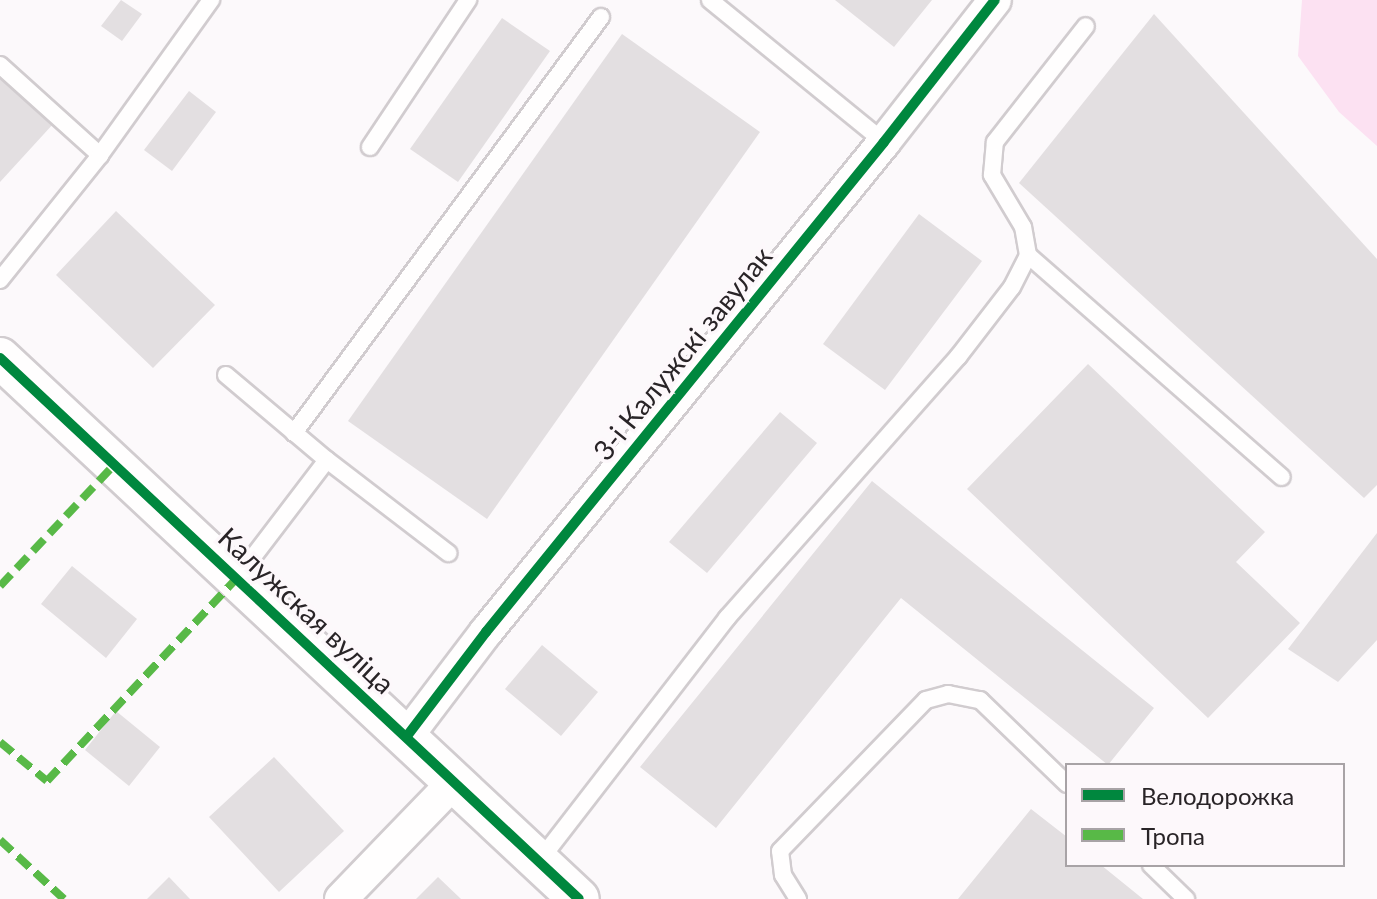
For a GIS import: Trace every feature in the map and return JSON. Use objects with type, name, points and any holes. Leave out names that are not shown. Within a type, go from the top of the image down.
[{"type":"street","name":"3-і Калужскі завулак","points":[[407,736],[486,632],[884,142],[995,0]]},
{"type":"street","name":"Калужская вуліца","points":[[0,358],[579,899]]},
{"type":"street","points":[[341,899],[455,781]]},
{"type":"lane","points":[[0,280],[100,155],[211,0]]},
{"type":"lane","points":[[370,147],[468,0]]},
{"type":"lane","points":[[710,0],[884,142]]},
{"type":"lane","points":[[294,433],[601,17]]},
{"type":"lane","points":[[540,860],[727,618],[958,357],[1012,287],[1028,255],[1023,227],[992,175],[995,142],[1086,26]]},
{"type":"lane","points":[[0,65],[100,155]]},
{"type":"lane","points":[[1028,255],[1282,477]]},
{"type":"lane","points":[[226,375],[327,460],[448,553]]},
{"type":"lane","points":[[237,578],[327,460]]},
{"type":"lane","points":[[798,899],[783,875],[780,851],[926,700],[948,694],[980,700],[1065,782]]},
{"type":"lane","points":[[1153,867],[1186,899]]},
{"type":"shaded area","points":[[1302,0],[1377,0],[1377,146],[1339,112],[1298,56]]},
{"type":"building","points":[[121,0],[142,14],[122,41],[101,26]]},
{"type":"building","points":[[835,0],[932,0],[894,47]]},
{"type":"building","points":[[1154,14],[1377,259],[1377,485],[1364,498],[1019,183]]},
{"type":"building","points":[[502,18],[550,51],[458,182],[410,149]]},
{"type":"building","points":[[622,34],[760,132],[487,519],[348,421]]},
{"type":"building","points":[[0,74],[54,123],[0,182]]},
{"type":"building","points":[[189,91],[216,112],[172,171],[144,150]]},
{"type":"building","points":[[116,211],[215,305],[153,368],[56,275]]},
{"type":"building","points":[[919,214],[982,261],[885,390],[823,344]]},
{"type":"building","points":[[1088,364],[1265,532],[1236,562],[1300,623],[1208,718],[967,489]]},
{"type":"building","points":[[780,412],[817,443],[707,573],[669,542]]},
{"type":"building","points":[[872,481],[1154,708],[1110,763],[1106,763],[901,598],[716,828],[640,767]]},
{"type":"building","points":[[1377,533],[1377,640],[1338,682],[1288,649]]},
{"type":"building","points":[[72,566],[137,619],[106,658],[41,604]]},
{"type":"building","points":[[542,645],[598,692],[561,736],[505,689]]},
{"type":"building","points":[[116,711],[160,747],[129,786],[85,750]]},
{"type":"building","points":[[274,757],[344,831],[279,892],[209,817]]},
{"type":"building","points":[[1031,809],[1065,835],[1065,867],[1103,867],[1143,899],[958,899]]},
{"type":"building","points":[[169,877],[190,899],[147,899]]},
{"type":"building","points":[[438,877],[461,899],[416,899]]},
{"type":"marked path","points":[[0,586],[115,464]]},
{"type":"marked path","points":[[0,742],[47,781],[237,578]]},
{"type":"marked path","points":[[0,840],[64,899]]},
{"type":"cycle path","points":[[407,736],[486,632],[884,142],[995,0]]},
{"type":"cycle path","points":[[0,358],[579,899]]}]
